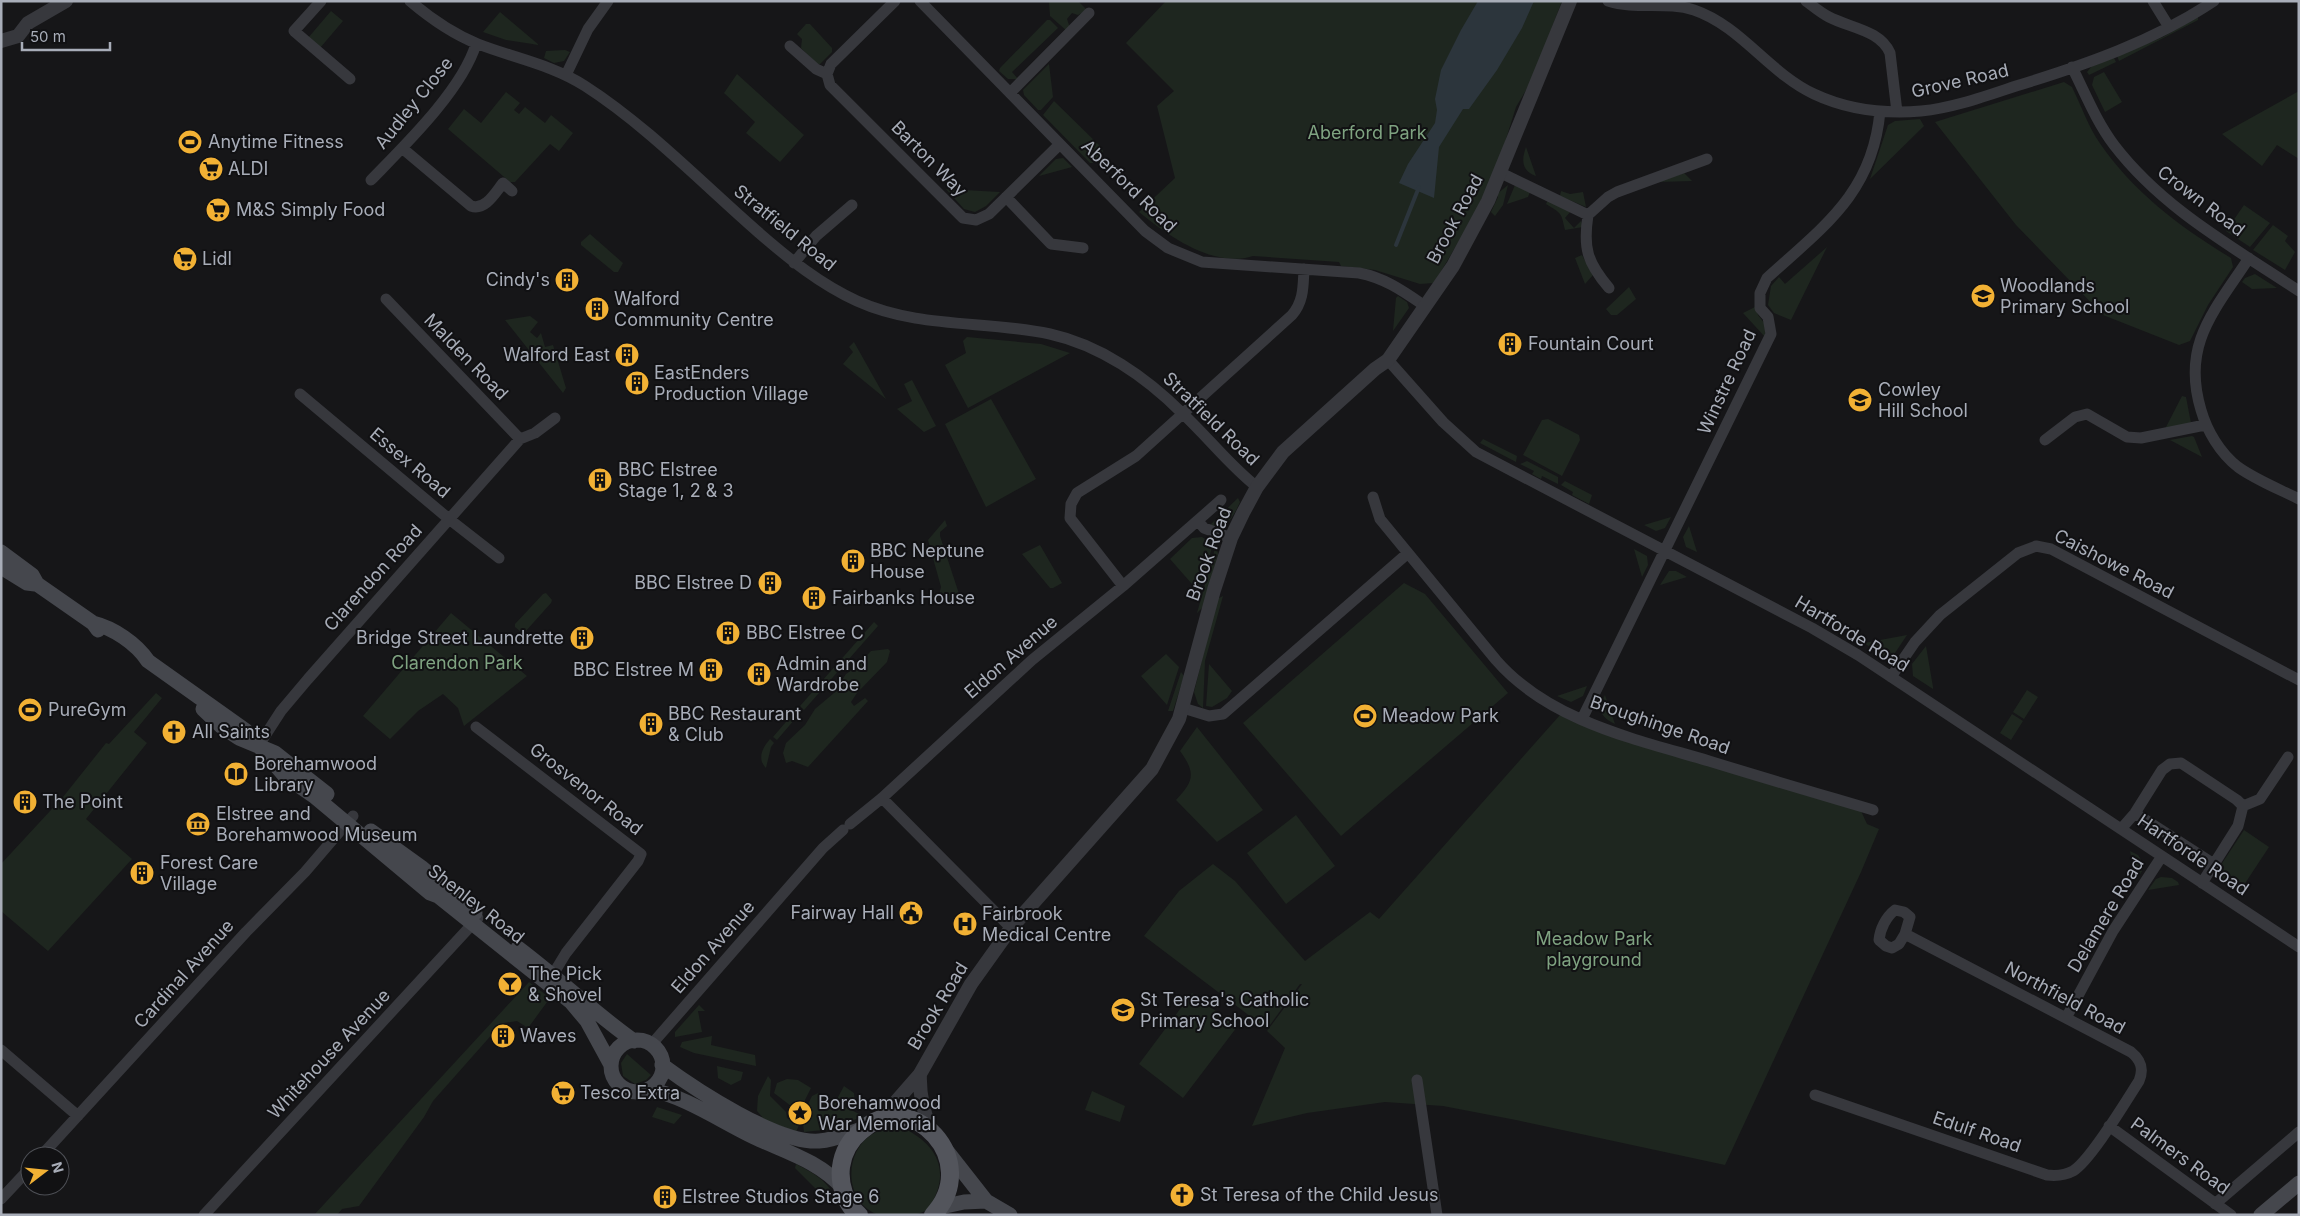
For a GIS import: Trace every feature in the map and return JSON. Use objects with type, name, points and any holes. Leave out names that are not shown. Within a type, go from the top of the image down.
[{"type":"main road","name":"Shenley Road","points":[[1,552],[32,575],[37,584],[93,623],[101,634],[128,654],[137,660],[148,661],[245,730],[258,745],[275,753],[350,820],[421,867],[476,921],[634,1041]]},
{"type":"main road","name":"Shenley Road","points":[[1,567],[27,584],[37,584]]},
{"type":"main road","name":"Shenley Road","points":[[550,979],[587,1021],[611,1064]]},
{"type":"main road","points":[[648,1089],[658,1080],[662,1065],[659,1054],[651,1045],[634,1041],[618,1048],[611,1064],[616,1081],[625,1089],[637,1092],[648,1089],[668,1093],[755,1138],[815,1165],[831,1175],[843,1188]]},
{"type":"main road","points":[[662,1065],[701,1094],[791,1138],[819,1141],[898,1118],[916,1122],[931,1131],[942,1142],[946,1150],[986,1201],[1010,1215]]},
{"type":"main road","points":[[859,1215],[847,1201],[840,1174],[842,1160],[847,1147],[869,1125]]},
{"type":"main road","points":[[937,1211],[948,1193],[951,1180],[946,1150]]},
{"type":"main road","points":[[2261,1215],[2299,1183]]},
{"type":"main road","points":[[937,1211],[964,1202],[986,1201]]},
{"type":"street","points":[[1,41],[18,36],[28,24],[66,1]]},
{"type":"street","points":[[321,1],[294,32],[350,79]]},
{"type":"street","name":"Stratfield Road","points":[[410,1],[439,23],[476,44],[566,75],[620,112],[794,263],[837,292],[887,312],[944,323],[1024,329],[1052,334],[1093,349],[1129,369],[1156,388],[1184,414],[1243,476],[1257,487]]},
{"type":"street","points":[[566,75],[588,28],[608,1]]},
{"type":"street","points":[[827,74],[831,64],[895,1]]},
{"type":"street","name":"Aberford Road","points":[[920,1],[1145,231],[1168,248],[1210,264],[1374,275],[1388,281],[1425,306]]},
{"type":"street","name":"Brook Road","points":[[869,1125],[892,1106],[920,1074],[971,984],[1011,928],[1152,769],[1167,745],[1183,708],[1214,590],[1231,538],[1257,487],[1278,458],[1300,436],[1374,369],[1388,360],[1453,266],[1501,173],[1570,1]]},
{"type":"street","name":"Grove Road","points":[[1608,1],[1624,5],[1674,6],[1694,10],[1730,30],[1776,71],[1814,94],[1841,105],[1880,112],[1924,110],[1984,97],[2121,49],[2169,27],[2214,1]]},
{"type":"street","points":[[1806,1],[1830,18],[1875,35],[1887,45],[1890,53],[1897,112]]},
{"type":"street","points":[[2153,1],[2169,27]]},
{"type":"street","points":[[1010,93],[1089,13]]},
{"type":"street","name":"Audley Close","points":[[371,180],[402,148],[456,84],[476,44]]},
{"type":"street","name":"Barton Way","points":[[790,46],[816,69],[827,74],[830,85],[963,218],[976,220],[983,218],[1006,198],[1060,144]]},
{"type":"street","name":"Crown Road","points":[[2072,67],[2101,125],[2146,182],[2170,204],[2202,228],[2299,291]]},
{"type":"street","name":"Winstre Road","points":[[1582,719],[1771,334],[1768,317],[1760,308],[1761,287],[1767,278],[1833,218],[1851,196],[1861,180],[1878,138],[1880,112]]},
{"type":"street","points":[[402,148],[471,206],[477,208],[483,206],[503,183],[512,191]]},
{"type":"street","points":[[1609,288],[1594,270],[1586,250],[1588,215],[1608,196],[1707,159]]},
{"type":"street","points":[[1501,173],[1588,215]]},
{"type":"street","points":[[1006,198],[1051,244],[1083,248]]},
{"type":"street","points":[[794,263],[816,236],[852,206]]},
{"type":"street","points":[[2249,258],[2207,322],[2195,354],[2194,379],[2205,425],[2221,449],[2238,467],[2299,499]]},
{"type":"street","points":[[1123,586],[1070,518],[1071,504],[1077,494],[1136,456],[1299,307],[1304,269]]},
{"type":"street","name":"Malden Road","points":[[386,299],[520,439]]},
{"type":"street","name":"Hartforde Road","points":[[1388,360],[1443,422],[1476,452],[1812,628],[1891,677],[2299,948]]},
{"type":"street","name":"Essex Road","points":[[300,394],[449,519],[499,558]]},
{"type":"street","points":[[2045,440],[2076,417],[2087,414],[2127,437],[2141,438],[2205,425]]},
{"type":"street","points":[[520,439],[535,433],[555,418]]},
{"type":"street","name":"Clarendon Road","points":[[258,745],[308,679],[520,439]]},
{"type":"street","name":"Broughinge Road","points":[[1373,497],[1380,519],[1513,680],[1541,698],[1612,732],[1873,810]]},
{"type":"street","name":"Eldon Avenue","points":[[651,1045],[823,848],[882,798],[1032,660],[1123,586],[1221,500]]},
{"type":"street","points":[[1198,521],[1204,528],[1231,538]]},
{"type":"street","name":"Caishowe Road","points":[[1891,677],[1915,642],[1940,615],[2018,553],[2036,546],[2051,549],[2299,680]]},
{"type":"street","points":[[1183,708],[1209,716],[1222,714],[1408,553]]},
{"type":"street","name":"Grosvenor Road","points":[[476,727],[641,854],[638,861],[566,953],[550,979]]},
{"type":"street","points":[[2243,806],[2260,799],[2288,757]]},
{"type":"street","points":[[2121,829],[2135,812],[2162,770],[2176,762],[2181,763],[2243,806]]},
{"type":"street","points":[[882,798],[1011,928]]},
{"type":"street","points":[[2202,883],[2238,826],[2243,806]]},
{"type":"street","name":"Hartforde Road","points":[[2135,812],[2214,864]]},
{"type":"street","name":"Cardinal Avenue","points":[[50,1146],[246,932],[305,872],[350,820]]},
{"type":"street","name":"Delamere Road","points":[[2066,1018],[2113,931],[2162,856]]},
{"type":"street","name":"Whitehouse Avenue","points":[[204,1215],[476,921]]},
{"type":"street","name":"Northfield Road","points":[[1905,934],[2131,1052],[2140,1061],[2142,1074],[2109,1126]]},
{"type":"street","points":[[1,1050],[78,1116]]},
{"type":"street","name":"Brook Road","points":[[920,1074],[923,1112],[931,1131]]},
{"type":"street","points":[[1417,1080],[1437,1215]]},
{"type":"street","points":[[1419,1095],[1431,1094]]},
{"type":"street","name":"Edulf Road","points":[[1815,1095],[2047,1175],[2065,1175],[2082,1164],[2109,1126]]},
{"type":"street","name":"Palmers Road","points":[[2109,1126],[2231,1215]]},
{"type":"street","points":[[2215,1204],[2299,1132]]},
{"type":"street","points":[[1,1199],[20,1179]]},
{"type":"green space","points":[[1049,1],[1078,1],[1087,10],[1078,15],[1072,13],[1067,19],[1070,28],[1068,32],[1050,16]]},
{"type":"green space","name":"Aberford Park","points":[[1166,1],[1562,1],[1532,80],[1516,107],[1496,171],[1468,226],[1434,283],[1420,284],[1375,270],[1341,266],[1339,262],[1253,256],[1238,259],[1207,254],[1177,239],[1139,212],[1175,178],[1157,106],[1174,91],[1126,43]]},
{"type":"green space","points":[[331,11],[343,21],[320,48],[308,38]]},
{"type":"green space","points":[[500,12],[539,45],[506,40],[483,32]]},
{"type":"green space","points":[[2198,17],[2198,20],[2119,61],[2117,56],[2163,37]]},
{"type":"green space","points":[[1047,20],[1050,20],[1058,28],[1012,72],[1018,79],[1008,79],[999,71],[1000,68]]},
{"type":"green space","points":[[806,24],[810,24],[832,48],[832,52],[820,64],[817,64],[801,48],[802,39],[797,34]]},
{"type":"green space","points":[[565,50],[570,52],[564,61],[554,63],[544,58],[546,51]]},
{"type":"green space","points":[[2114,58],[2116,62],[2089,75],[2087,72],[2093,65]]},
{"type":"green space","points":[[1049,64],[1053,97],[1041,110],[1038,110],[1024,95],[1023,90]]},
{"type":"green space","points":[[2104,72],[2122,102],[2105,112],[2092,85],[2094,77]]},
{"type":"green space","points":[[737,74],[804,135],[780,162],[746,133],[755,122],[724,93]]},
{"type":"green space","points":[[2064,82],[2072,87],[2099,142],[2112,160],[2142,193],[2176,221],[2231,258],[2233,267],[2208,305],[2190,341],[2179,345],[2103,315],[2016,225],[1935,122]]},
{"type":"green space","points":[[2299,91],[2299,159],[2277,145],[2262,166],[2222,134]]},
{"type":"green space","points":[[506,92],[520,103],[514,110],[519,114],[525,107],[545,123],[551,115],[573,133],[559,151],[550,144],[515,182],[510,182],[448,129],[464,109],[481,123]]},
{"type":"green space","points":[[1054,101],[1102,148],[1103,152],[1093,163],[1090,163],[1043,115]]},
{"type":"green space","points":[[1920,119],[1924,126],[1870,179],[1888,125],[1895,121]]},
{"type":"green space","points":[[1526,147],[1536,176],[1525,168],[1523,157]]},
{"type":"green space","points":[[1063,158],[1072,167],[1039,176],[1056,159]]},
{"type":"green space","points":[[1684,173],[1692,181],[1657,182]]},
{"type":"green space","points":[[1508,185],[1503,205],[1495,216],[1491,212],[1498,197],[1497,194]]},
{"type":"green space","points":[[1515,185],[1530,192],[1528,197],[1507,204]]},
{"type":"green space","points":[[946,189],[1000,192],[986,206],[975,212],[964,209]]},
{"type":"green space","points":[[1561,191],[1570,194],[1583,192],[1586,207],[1560,196]]},
{"type":"green space","points":[[1548,200],[1571,211],[1565,218],[1574,228],[1581,221],[1583,227],[1565,230],[1560,214],[1546,204]]},
{"type":"green space","points":[[2244,205],[2270,223],[2250,247],[2226,231]]},
{"type":"green space","points":[[2273,225],[2288,236],[2285,241],[2295,252],[2285,270],[2253,250]]},
{"type":"green space","points":[[590,234],[623,263],[618,272],[614,272],[581,245],[581,242]]},
{"type":"green space","points":[[1827,247],[1791,320],[1774,313],[1768,305],[1771,286],[1779,277],[1785,284]]},
{"type":"green space","points":[[1582,255],[1593,275],[1585,284],[1575,258]]},
{"type":"green space","points":[[2255,274],[2277,288],[2252,289],[2242,282],[2245,278]]},
{"type":"green space","points":[[1629,287],[1636,299],[1617,315],[1611,315],[1606,309]]},
{"type":"green space","points":[[1398,296],[1407,302],[1409,308],[1393,331],[1396,298]]},
{"type":"green space","points":[[1755,307],[1765,324],[1765,337],[1743,313]]},
{"type":"green space","points":[[530,316],[538,322],[530,332],[537,338],[541,333],[545,347],[553,345],[566,388],[563,393],[505,320]]},
{"type":"green space","points":[[967,337],[1041,344],[1070,353],[968,408],[945,365],[966,353],[963,341]]},
{"type":"green space","points":[[854,342],[886,399],[843,364],[853,352],[849,347]]},
{"type":"green space","points":[[912,380],[936,426],[924,432],[897,409],[912,401],[904,384]]},
{"type":"green space","points":[[2182,396],[2186,397],[2191,423],[2165,429]]},
{"type":"green space","points":[[991,399],[1036,479],[986,507],[945,424]]},
{"type":"green space","points":[[1548,419],[1579,435],[1580,440],[1562,476],[1523,455],[1542,420]]},
{"type":"green space","points":[[2192,436],[2202,457],[2170,440]]},
{"type":"green space","points":[[1483,439],[1517,456],[1516,462],[1480,443]]},
{"type":"green space","points":[[1527,461],[1558,477],[1558,484],[1542,476],[1541,479],[1532,474],[1534,471],[1520,464]]},
{"type":"green space","points":[[1565,481],[1592,495],[1589,504],[1572,495],[1573,492],[1561,485]]},
{"type":"green space","points":[[1238,498],[1240,502],[1229,521],[1221,526],[1210,525]]},
{"type":"green space","points":[[1671,517],[1665,528],[1656,531],[1644,525]]},
{"type":"green space","points":[[945,520],[947,526],[940,532],[940,536],[963,606],[939,595],[941,587],[928,540]]},
{"type":"green space","points":[[1689,526],[1697,552],[1686,547],[1683,537]]},
{"type":"green space","points":[[1202,537],[1213,544],[1199,592],[1170,559],[1192,538]]},
{"type":"green space","points":[[1040,545],[1062,583],[1053,588],[1050,588],[1022,554]]},
{"type":"green space","points":[[1216,545],[1218,554],[1204,606],[1197,613]]},
{"type":"green space","points":[[1634,549],[1647,556],[1648,565],[1642,577]]},
{"type":"green space","points":[[1669,571],[1676,571],[1687,577],[1660,585]]},
{"type":"green space","name":"Meadow Park","points":[[1404,583],[1425,594],[1508,693],[1341,836],[1243,723]]},
{"type":"green space","points":[[546,593],[552,600],[551,603],[525,632],[521,632],[515,627],[515,624]]},
{"type":"green space","points":[[1223,596],[1205,661],[1203,708],[1198,704],[1194,692],[1217,599]]},
{"type":"green space","name":"Clarendon Park","points":[[451,613],[527,676],[464,726],[458,708],[443,694],[418,711],[390,739],[363,716]]},
{"type":"green space","points":[[874,622],[878,626],[804,710],[800,706]]},
{"type":"green space","points":[[1907,635],[1895,653],[1885,657],[1864,643]]},
{"type":"green space","points":[[1926,646],[1933,689],[1913,676],[1912,664]]},
{"type":"green space","points":[[888,649],[890,651],[887,662],[857,693],[851,702],[854,706],[865,698],[868,701],[808,767],[792,761],[786,763],[783,753],[786,743],[805,725],[815,709],[834,693],[846,674],[855,668],[871,651]]},
{"type":"green space","points":[[1166,654],[1179,667],[1167,705],[1141,676]]},
{"type":"green space","points":[[1209,664],[1232,691],[1227,698],[1212,707],[1206,706]]},
{"type":"green space","points":[[1181,672],[1184,676],[1173,711],[1168,711]]},
{"type":"green space","points":[[1587,686],[1583,696],[1571,702],[1557,696]]},
{"type":"green space","points":[[2027,690],[2038,697],[2024,719],[2013,712]]},
{"type":"green space","points":[[156,693],[162,698],[134,732],[147,743],[86,819],[132,859],[48,951],[1,911],[1,864],[63,797],[106,743],[109,744]]},
{"type":"green space","points":[[1605,695],[1615,724],[1601,712],[1601,704]]},
{"type":"green space","points":[[797,709],[801,712],[777,740],[773,737]]},
{"type":"green space","points":[[2012,714],[2023,721],[2011,740],[2000,733]]},
{"type":"green space","name":"Meadow Park","points":[[1560,715],[1861,811],[1867,824],[1879,829],[1861,872],[1725,1165],[1443,1106],[1385,1102],[1307,1113],[1252,1126],[1285,1048],[1267,1031],[1302,984],[1300,984],[1267,1029],[1144,936],[1179,891],[1213,864],[1235,881],[1305,961],[1370,912],[1379,919]]},
{"type":"green space","points":[[1197,727],[1263,810],[1217,842],[1176,800],[1191,777],[1189,765],[1180,751]]},
{"type":"green space","points":[[770,739],[774,743],[771,747],[766,768],[761,757]]},
{"type":"green space","points":[[1296,815],[1335,866],[1286,904],[1247,853]]},
{"type":"green space","points":[[2244,830],[2269,847],[2240,891],[2220,878],[2219,868]]},
{"type":"green space","points":[[2130,851],[2138,855],[2143,863],[2142,871],[2136,881]]},
{"type":"green space","points":[[2161,877],[2172,878],[2179,885],[2148,890],[2156,879]]},
{"type":"green space","points":[[529,982],[550,998],[528,1028],[517,1021],[504,1023],[495,1031],[433,1101],[424,1117],[359,1206],[342,1209],[337,1215],[314,1215]]},
{"type":"green space","points":[[1192,993],[1237,1027],[1183,1098],[1139,1064]]},
{"type":"green space","points":[[699,1005],[705,1011],[698,1011],[702,1032],[675,1037],[675,1032]]},
{"type":"green space","points":[[712,1036],[711,1045],[755,1055],[756,1066],[694,1053],[680,1047],[682,1042]]},
{"type":"green space","points":[[627,1054],[651,1075],[646,1080],[635,1084],[623,1076],[621,1063]]},
{"type":"green space","points":[[717,1066],[743,1072],[741,1080],[731,1085],[718,1078]]},
{"type":"green space","points":[[768,1076],[771,1080],[770,1096],[786,1112],[787,1118],[799,1125],[796,1132],[765,1120],[757,1111],[758,1096]]},
{"type":"green space","points":[[787,1079],[798,1080],[811,1088],[803,1104],[797,1102],[791,1106],[774,1093],[777,1083]]},
{"type":"green space","points":[[844,1086],[854,1093],[855,1105],[849,1105],[837,1099]]},
{"type":"green space","points":[[1092,1091],[1125,1106],[1120,1122],[1085,1110]]},
{"type":"green space","points":[[818,1093],[863,1116],[833,1129],[804,1132],[803,1124],[810,1119],[807,1106],[812,1096]]},
{"type":"green space","points":[[657,1107],[682,1115],[674,1124],[652,1117]]},
{"type":"green space","points":[[901,1127],[923,1141],[937,1159],[940,1169],[940,1181],[937,1193],[930,1206],[921,1213],[914,1215],[876,1214],[865,1207],[853,1188],[852,1164],[862,1143],[871,1135],[889,1128]]},
{"type":"green space","points":[[796,1164],[818,1177],[828,1186],[834,1197],[831,1204],[795,1168]]},
{"type":"shaded area","points":[[1478,1],[1534,1],[1522,28],[1497,70],[1469,109],[1463,109],[1439,147],[1434,198],[1399,183],[1408,164],[1435,123],[1437,110],[1435,99],[1441,70]]},
{"type":"waterway","points":[[1396,245],[1419,187]]},
{"type":"place","name":"Anytime Fitness","points":[[190,142]]},
{"type":"place","name":"ALDI","points":[[211,169]]},
{"type":"place","name":"M&S Simply Food","points":[[218,210]]},
{"type":"place","name":"Lidl","points":[[185,259]]},
{"type":"place","name":"Cindy's","points":[[567,280]]},
{"type":"place","name":"Woodlands Primary School","points":[[1983,296]]},
{"type":"place","name":"Walford Community Centre","points":[[597,309]]},
{"type":"place","name":"Fountain Court","points":[[1510,344]]},
{"type":"place","name":"Walford East","points":[[627,355]]},
{"type":"place","name":"EastEnders Production Village","points":[[637,383]]},
{"type":"place","name":"Cowley Hill School","points":[[1860,400]]},
{"type":"place","name":"BBC Elstree Stage 1, 2 & 3","points":[[600,480]]},
{"type":"place","name":"BBC Neptune House","points":[[853,561]]},
{"type":"place","name":"BBC Elstree D","points":[[770,583]]},
{"type":"place","name":"Fairbanks House","points":[[814,598]]},
{"type":"place","name":"BBC Elstree C","points":[[728,633]]},
{"type":"place","name":"Bridge Street Laundrette","points":[[582,638]]},
{"type":"place","name":"BBC Elstree M","points":[[711,670]]},
{"type":"place","name":"Admin and Wardrobe","points":[[759,674]]},
{"type":"place","name":"PureGym","points":[[30,710]]},
{"type":"place","name":"Meadow Park","points":[[1365,716]]},
{"type":"place","name":"BBC Restaurant & Club","points":[[651,724]]},
{"type":"place","name":"All Saints","points":[[174,732]]},
{"type":"place","name":"Borehamwood Library","points":[[236,774]]},
{"type":"place","name":"The Point","points":[[25,802]]},
{"type":"place","name":"Elstree and Borehamwood Museum","points":[[198,824]]},
{"type":"place","name":"Forest Care Village","points":[[142,873]]},
{"type":"place","name":"Fairway Hall","points":[[911,913]]},
{"type":"place","name":"Fairbrook Medical Centre","points":[[965,924]]},
{"type":"place","name":"The Pick & Shovel","points":[[510,984]]},
{"type":"place","name":"St Teresa's Catholic Primary School","points":[[1123,1010]]},
{"type":"place","name":"Waves","points":[[503,1036]]},
{"type":"place","name":"Tesco Extra","points":[[563,1093]]},
{"type":"place","name":"Borehamwood War Memorial","points":[[800,1113]]},
{"type":"place","name":"St Teresa of the Child Jesus","points":[[1182,1195]]},
{"type":"place","name":"Elstree Studios Stage 6","points":[[665,1197]]},
{"type":"park label","name":"Meadow Park playground","points":[[1594,950]]}]
